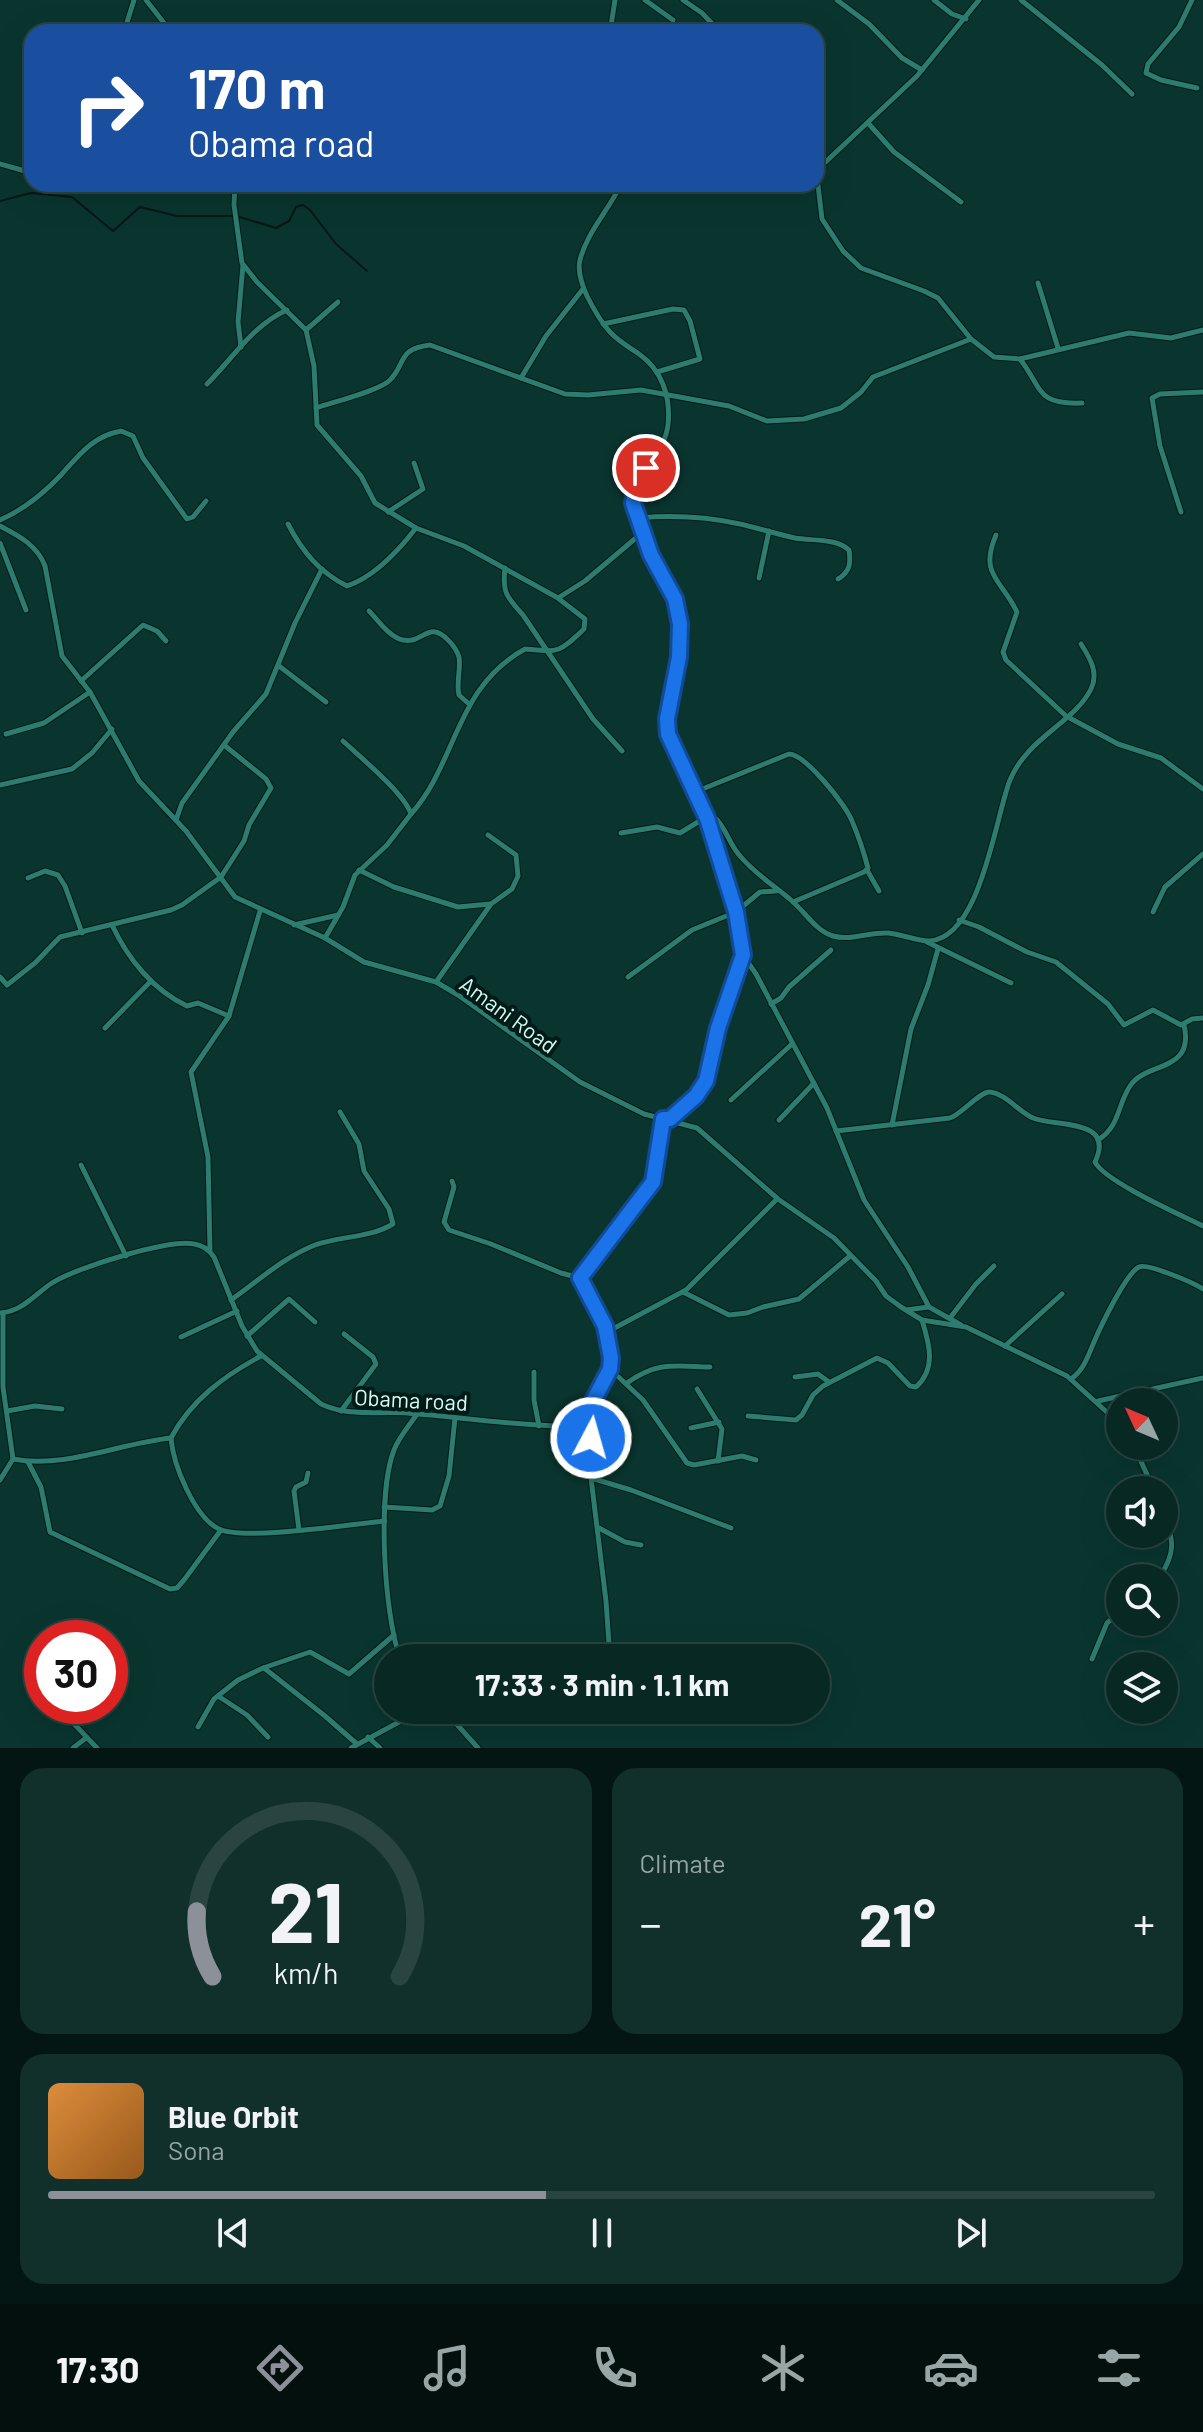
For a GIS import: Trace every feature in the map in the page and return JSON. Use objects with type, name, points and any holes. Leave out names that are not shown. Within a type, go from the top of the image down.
[{"type":"street","points":[[126,24],[134,0]]},
{"type":"street","points":[[146,0],[165,24]]},
{"type":"street","points":[[611,24],[615,0]]},
{"type":"street","points":[[645,0],[673,20]]},
{"type":"street","points":[[683,0],[712,24]]},
{"type":"street","points":[[829,0],[837,0],[869,24],[902,58],[922,70]]},
{"type":"street","points":[[934,0],[952,14],[966,19]]},
{"type":"street","points":[[824,163],[922,70],[979,0]]},
{"type":"street","points":[[1021,0],[1102,65],[1132,94]]},
{"type":"street","points":[[1192,0],[1179,27],[1148,64],[1146,73],[1161,80],[1197,88]]},
{"type":"street","points":[[868,123],[894,152],[961,202]]},
{"type":"street","points":[[0,164],[24,171]]},
{"type":"street","points":[[235,192],[243,265],[238,322],[241,348]]},
{"type":"street","points":[[616,192],[595,226],[579,271],[583,289],[603,324],[657,372],[666,393],[666,435],[633,496],[651,555],[677,607],[680,644],[667,719],[668,734],[707,818],[736,912],[743,955],[814,1083],[864,1200],[908,1267],[929,1307],[966,1327]]},
{"type":"street","points":[[819,192],[822,219],[843,251],[861,268],[938,298],[971,339],[994,357],[1020,359],[1129,333],[1171,338],[1203,330]]},
{"type":"street","points":[[243,265],[306,330],[314,366],[316,422],[320,431],[361,476],[375,503],[416,528],[464,546],[505,568],[558,598],[584,617],[586,622],[581,632],[558,649],[549,653],[523,650],[498,670],[469,704],[427,792],[387,845],[352,879],[339,914],[325,938]]},
{"type":"street","points":[[1038,283],[1058,348]]},
{"type":"street","points":[[521,378],[551,329],[583,289]]},
{"type":"street","points":[[306,330],[338,302]]},
{"type":"street","points":[[603,324],[677,308],[686,312],[700,359],[657,372]]},
{"type":"street","points":[[207,384],[255,331],[271,317],[287,310]]},
{"type":"street","points":[[316,408],[388,382],[408,352],[431,345],[545,388],[575,395],[641,390],[729,406],[767,421],[804,419],[841,408],[861,392],[873,377],[971,339]]},
{"type":"street","points":[[1020,359],[1042,395],[1066,403],[1082,403]]},
{"type":"street","points":[[1181,512],[1160,446],[1152,398],[1160,394],[1203,392]]},
{"type":"street","points":[[0,523],[24,507],[92,443],[105,435],[121,431],[133,436],[143,458],[187,519],[193,517],[206,501]]},
{"type":"street","points":[[388,512],[423,489],[414,463]]},
{"type":"street","points":[[639,518],[709,519],[845,546],[850,554],[850,564],[846,573],[838,579]]},
{"type":"street","name":"Amani Road","points":[[0,523],[40,555],[45,566],[59,647],[67,665],[90,692],[139,781],[176,821],[235,897],[325,938],[364,962],[436,982],[580,1082],[644,1114],[697,1128],[778,1199],[834,1238],[876,1281],[886,1296],[906,1310],[922,1320],[966,1327],[1005,1346],[1071,1379],[1106,1410]]},
{"type":"street","points":[[288,524],[302,551],[343,584],[354,584],[389,557],[416,528]]},
{"type":"street","points":[[558,598],[566,596],[643,531]]},
{"type":"street","points":[[759,578],[769,531]]},
{"type":"street","points":[[996,535],[989,552],[989,565],[1017,612],[1004,649],[1004,658],[1066,716],[1118,744],[1161,758],[1203,789]]},
{"type":"street","points":[[0,543],[26,610]]},
{"type":"street","points":[[505,568],[505,593],[603,732],[622,751]]},
{"type":"street","points":[[176,821],[182,803],[224,745],[263,699],[322,569]]},
{"type":"street","points":[[369,611],[399,639],[412,639],[435,630],[451,642],[459,657],[459,695],[469,704]]},
{"type":"street","points":[[81,681],[143,625],[157,631],[166,641]]},
{"type":"street","points":[[927,941],[949,935],[959,920],[989,862],[1010,780],[1024,756],[1090,691],[1094,678],[1093,664],[1081,644]]},
{"type":"street","points":[[556,664],[558,649]]},
{"type":"street","points":[[279,666],[326,702]]},
{"type":"street","points":[[6,734],[44,723],[90,692]]},
{"type":"street","points":[[0,785],[72,769],[92,753],[112,729]]},
{"type":"street","points":[[343,741],[409,807],[411,814]]},
{"type":"street","points":[[0,977],[7,985],[35,963],[57,938],[182,905],[221,877],[244,841],[249,825],[271,788],[266,779],[224,745]]},
{"type":"street","points":[[695,792],[767,762],[796,754],[849,814],[867,870],[879,891]]},
{"type":"street","points":[[621,833],[657,827],[680,833],[707,818],[718,820],[741,858],[831,935],[908,935],[927,941],[1011,983]]},
{"type":"street","points":[[436,982],[491,904],[512,889],[519,868],[516,855],[488,835]]},
{"type":"street","points":[[1153,912],[1165,887],[1203,854]]},
{"type":"street","points":[[359,870],[394,887],[462,908],[491,904]]},
{"type":"street","points":[[793,902],[867,870]]},
{"type":"street","points":[[28,878],[45,871],[58,875],[82,933]]},
{"type":"street","points":[[628,977],[692,930],[736,912],[755,895],[779,891]]},
{"type":"street","points":[[210,1252],[208,1157],[191,1072],[229,1016],[260,911]]},
{"type":"street","points":[[294,925],[339,914]]},
{"type":"street","points":[[959,920],[1056,962],[1108,1004],[1124,1025],[1153,1010],[1184,1025]]},
{"type":"street","points":[[112,925],[126,953],[151,981],[187,1006],[198,1003],[229,1016]]},
{"type":"street","points":[[892,1125],[911,1029],[938,949]]},
{"type":"street","points":[[771,1004],[831,950]]},
{"type":"street","points":[[580,1278],[653,1182],[666,1119],[696,1096],[706,1081],[718,1028],[743,955]]},
{"type":"street","points":[[105,1028],[151,981]]},
{"type":"street","points":[[1098,1140],[1113,1128],[1132,1083],[1175,1060],[1185,1042],[1184,1025],[1189,1020],[1203,1018]]},
{"type":"street","points":[[731,1100],[792,1044]]},
{"type":"street","points":[[779,1120],[814,1083]]},
{"type":"street","points":[[836,1131],[950,1118],[963,1112],[987,1092],[1000,1096],[1034,1119],[1084,1128],[1098,1140],[1100,1150],[1095,1162],[1098,1169],[1113,1180],[1203,1226]]},
{"type":"street","points":[[231,1300],[300,1251],[393,1224],[389,1209],[364,1171],[359,1144],[340,1112]]},
{"type":"street","points":[[81,1165],[126,1256]]},
{"type":"street","points":[[452,1181],[454,1187],[444,1222],[449,1230],[580,1278],[607,1332],[610,1369],[643,1400],[687,1463],[692,1465],[742,1456],[756,1460]]},
{"type":"street","points":[[607,1332],[683,1292],[778,1199]]},
{"type":"street","points":[[0,1480],[13,1459],[3,1387],[2,1313],[19,1308],[64,1278],[126,1256],[188,1243],[202,1246],[210,1252]]},
{"type":"street","name":"Obama road","points":[[210,1252],[247,1336],[261,1356],[315,1401],[341,1411],[562,1426],[572,1422],[591,1405],[610,1369]]},
{"type":"street","points":[[683,1292],[729,1315],[747,1313],[799,1299],[850,1256]]},
{"type":"street","points":[[950,1318],[994,1266]]},
{"type":"street","points":[[1071,1379],[1080,1372],[1109,1312],[1135,1270],[1143,1266],[1151,1268],[1203,1289]]},
{"type":"street","points":[[1005,1346],[1062,1294]]},
{"type":"street","points":[[247,1336],[287,1300],[315,1322]]},
{"type":"street","points":[[906,1310],[929,1307]]},
{"type":"street","points":[[181,1337],[237,1311]]},
{"type":"street","points":[[748,1416],[796,1420],[813,1395],[830,1382],[877,1358],[888,1363],[910,1386],[916,1387],[926,1375],[930,1361],[922,1320]]},
{"type":"street","points":[[341,1411],[376,1364],[373,1357],[344,1334]]},
{"type":"street","points":[[261,1356],[215,1384],[188,1413],[171,1438],[185,1485],[205,1518],[221,1530],[251,1532],[385,1521]]},
{"type":"street","points":[[627,1383],[660,1366],[710,1367]]},
{"type":"street","points":[[534,1372],[534,1400],[539,1426]]},
{"type":"street","points":[[795,1377],[818,1374],[830,1382]]},
{"type":"street","points":[[1097,1401],[1203,1378]]},
{"type":"street","points":[[697,1389],[719,1422],[722,1432],[718,1461]]},
{"type":"street","points":[[591,1405],[591,1478],[609,1644]]},
{"type":"street","points":[[7,1411],[35,1406],[62,1409]]},
{"type":"street","points":[[396,1644],[385,1568],[384,1507],[393,1451],[417,1414]]},
{"type":"street","points":[[384,1507],[432,1510],[440,1506],[449,1476],[455,1418]]},
{"type":"street","points":[[691,1428],[719,1422]]},
{"type":"street","points":[[13,1459],[28,1462],[171,1438]]},
{"type":"street","points":[[28,1462],[41,1487],[50,1532],[170,1589],[177,1588],[184,1580],[221,1530]]},
{"type":"street","points":[[299,1530],[294,1489],[305,1484],[308,1473]]},
{"type":"street","points":[[591,1478],[731,1528]]},
{"type":"street","points":[[598,1528],[625,1542],[641,1545]]},
{"type":"street","points":[[1092,1659],[1106,1625]]},
{"type":"street","points":[[198,1727],[218,1696],[242,1678],[263,1668],[310,1652],[349,1674],[394,1635]]},
{"type":"street","points":[[263,1668],[325,1716],[354,1746],[395,1724]]},
{"type":"street","points":[[218,1696],[247,1715],[268,1737]]},
{"type":"street","points":[[73,1724],[97,1748]]},
{"type":"street","points":[[457,1724],[478,1748]]},
{"type":"street","points":[[368,1737],[380,1748]]},
{"type":"street","points":[[73,1748],[86,1738]]},
{"type":"waterway","points":[[0,201],[31,193],[72,197],[113,231],[140,207],[177,216],[236,216],[276,228],[289,221],[296,207],[303,205],[336,244],[367,271]]},
{"type":"route","points":[[591,1438],[591,1405],[610,1369],[611,1358],[605,1326],[580,1278],[653,1182],[663,1119],[670,1119],[704,1085],[718,1028],[743,955],[736,912],[707,818],[668,734],[667,719],[679,657],[680,624],[675,599],[651,555],[633,503],[633,496],[646,468]]}]
